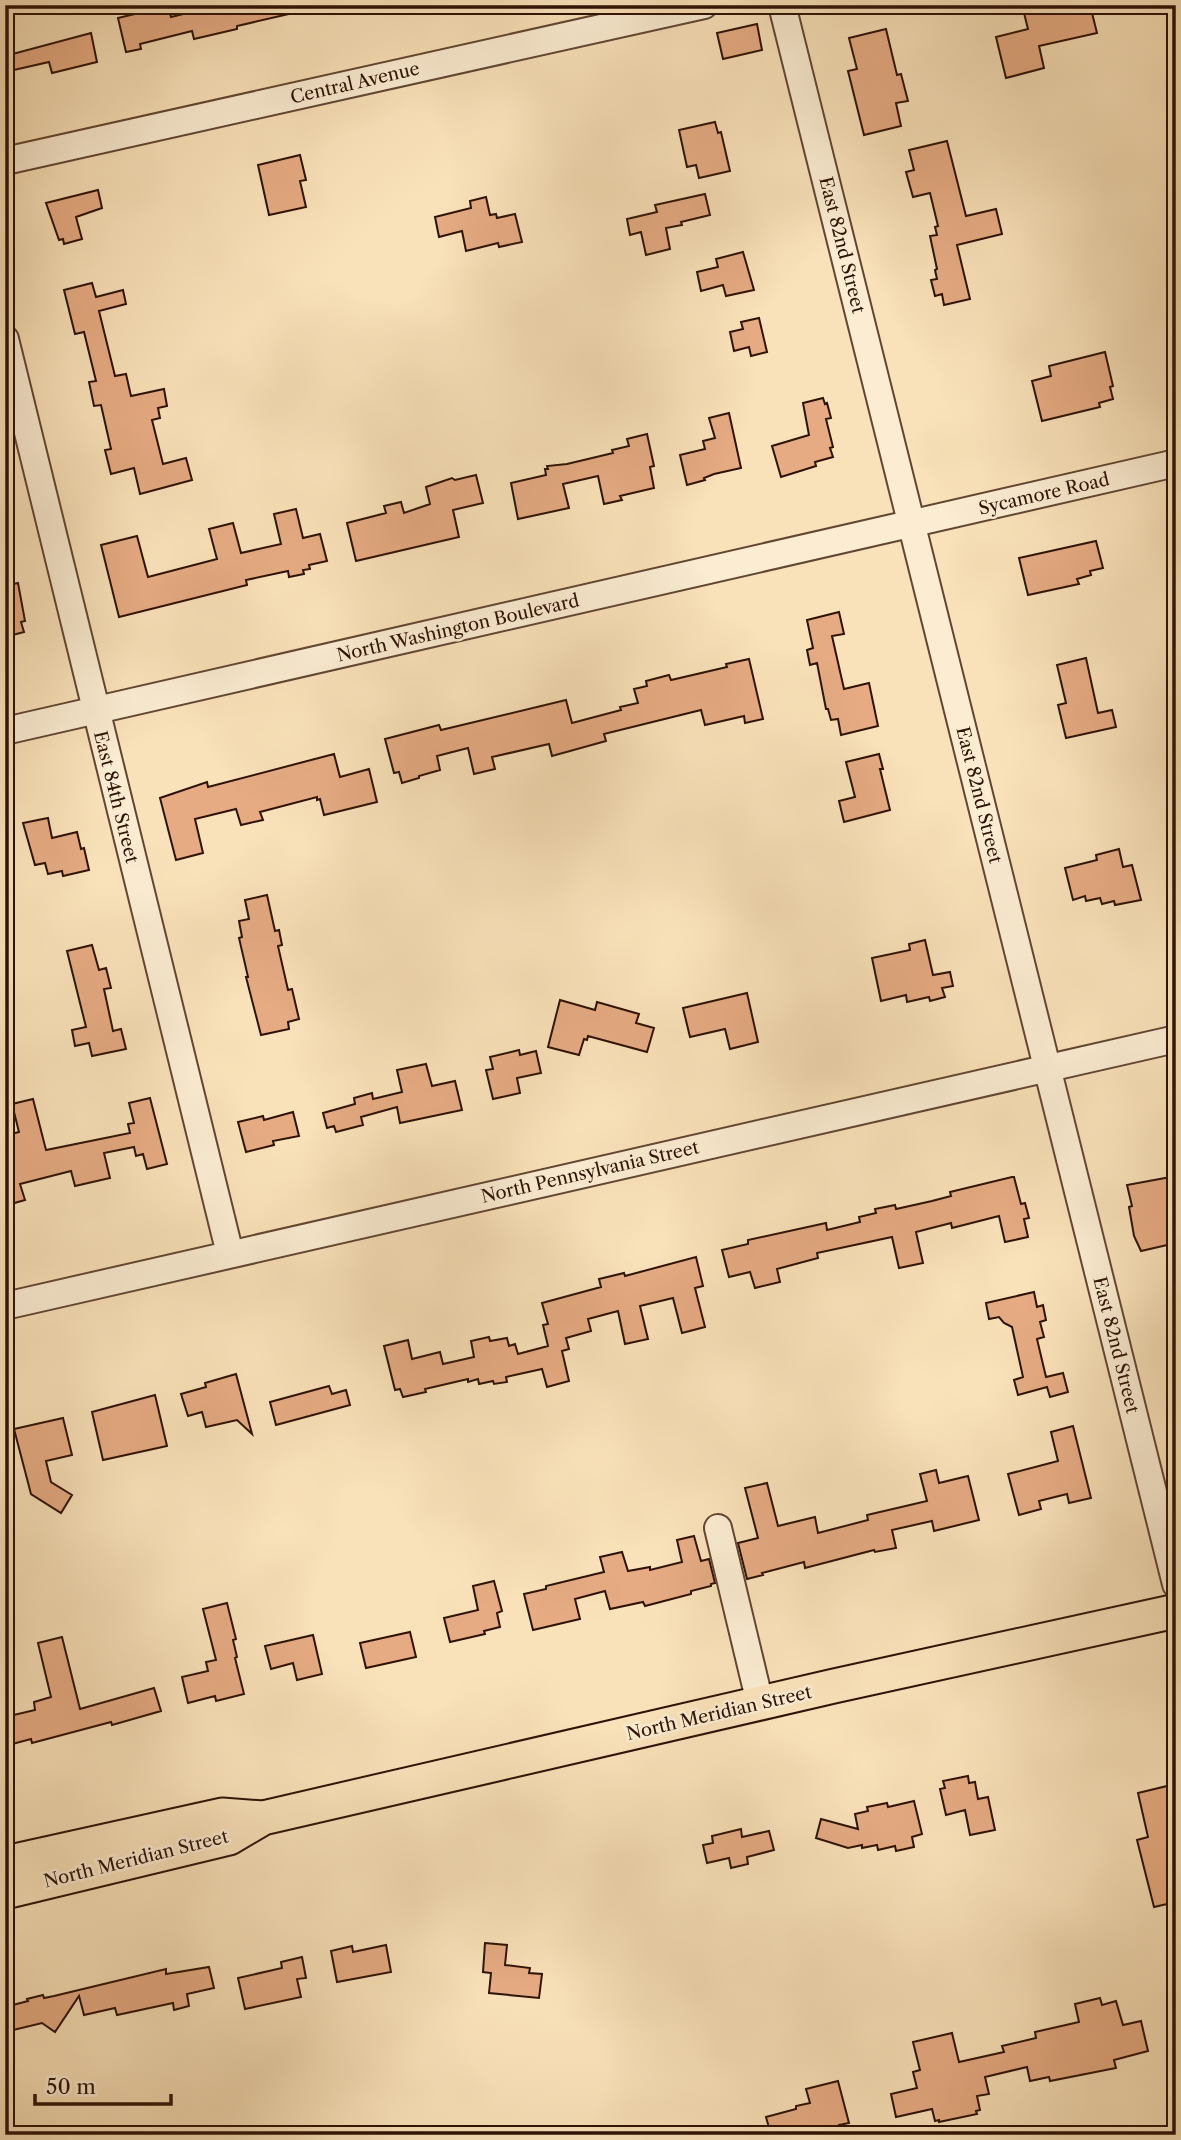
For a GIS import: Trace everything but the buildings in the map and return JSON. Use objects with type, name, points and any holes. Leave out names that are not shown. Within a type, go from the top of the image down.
[{"type":"main road","name":"North Meridian Street","points":[[5,1863],[222,1815],[263,1818],[760,1703],[1176,1611]]},
{"type":"main road","name":"North Meridian Street","points":[[5,1892],[229,1838],[263,1818]]},
{"type":"street","name":"Central Avenue","points":[[5,161],[704,5]]},
{"type":"street","name":"East 82nd Street","points":[[782,5],[1176,1584]]},
{"type":"street","name":"East 84th Street","points":[[5,339],[230,1254]]},
{"type":"street","name":"Sycamore Road","points":[[911,525],[1176,463]]},
{"type":"street","name":"North Washington Boulevard","points":[[5,731],[911,525]]},
{"type":"street","name":"North Pennsylvania Street","points":[[5,1306],[1176,1039]]},
{"type":"street","points":[[718,1528],[760,1703]]}]
